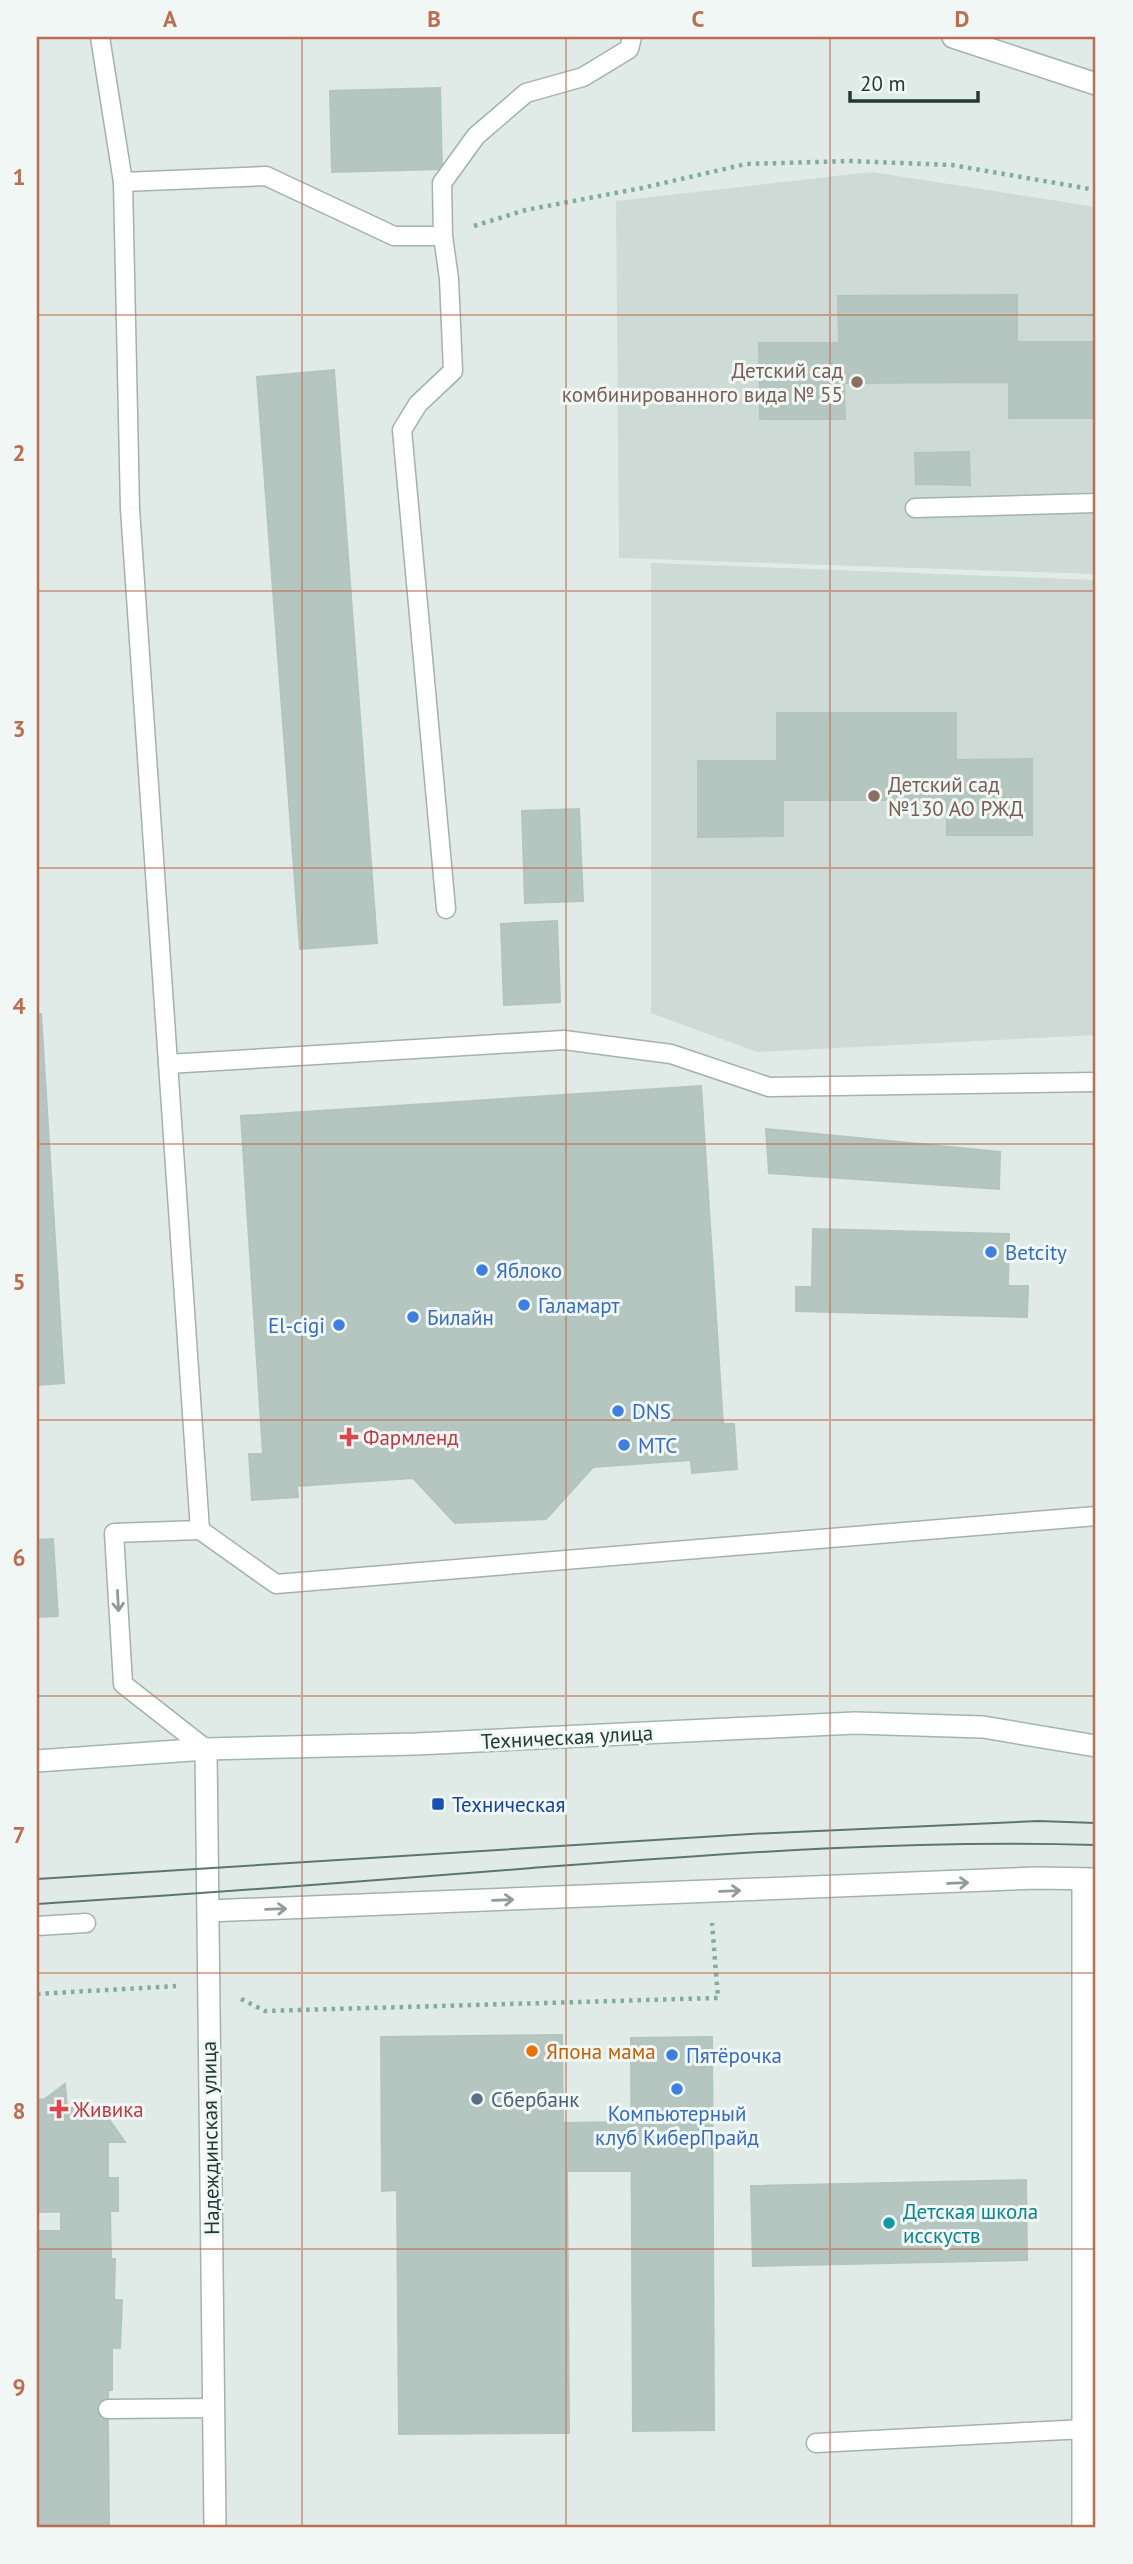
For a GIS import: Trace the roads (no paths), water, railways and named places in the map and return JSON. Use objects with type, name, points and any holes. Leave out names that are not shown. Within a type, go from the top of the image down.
[{"type":"street","points":[[953,37],[1096,84]]},
{"type":"street","name":"Техническая улица","points":[[37,1760],[206,1749],[430,1743],[855,1723],[983,1727],[1096,1746]]},
{"type":"street","name":"Надеждинская улица","points":[[206,1749],[215,2527]]},
{"type":"street","points":[[208,1911],[1037,1878],[1089,1879],[1090,2118],[1083,2527]]},
{"type":"lane","points":[[100,37],[123,182],[130,509],[200,1530]]},
{"type":"lane","points":[[446,909],[402,430],[418,404],[453,371],[442,183],[476,136],[526,93],[583,77],[629,49],[632,37]]},
{"type":"lane","points":[[123,182],[266,176],[394,236],[443,236]]},
{"type":"lane","points":[[915,508],[1096,503]]},
{"type":"lane","points":[[168,1064],[564,1040],[671,1055],[769,1087],[1096,1082]]},
{"type":"lane","points":[[206,1749],[123,1684],[114,1533],[200,1530],[275,1584],[1096,1516]]},
{"type":"lane","points":[[37,1926],[86,1923]]},
{"type":"lane","points":[[108,2409],[214,2408]]},
{"type":"lane","points":[[816,2443],[1085,2429]]},
{"type":"tram line","points":[[37,1879],[750,1834],[1038,1821],[1096,1823]]},
{"type":"tram line","points":[[37,1904],[814,1849],[955,1844],[1096,1845]]},
{"type":"place","name":"Детский сад комбинированного вида № 55","points":[[857,382]]},
{"type":"place","name":"Детский сад №130 АО РЖД","points":[[874,796]]},
{"type":"place","name":"Betcity","points":[[991,1252]]},
{"type":"place","name":"Яблоко","points":[[482,1270]]},
{"type":"place","name":"Галамарт","points":[[524,1305]]},
{"type":"place","name":"Билайн","points":[[413,1317]]},
{"type":"place","name":"El-cigi","points":[[339,1325]]},
{"type":"place","name":"DNS","points":[[618,1411]]},
{"type":"place","name":"Фармленд","points":[[349,1437]]},
{"type":"place","name":"МТС","points":[[624,1445]]},
{"type":"place","name":"Техническая","points":[[438,1804]]},
{"type":"place","name":"Япона мама","points":[[532,2051]]},
{"type":"place","name":"Пятёрочка","points":[[672,2055]]},
{"type":"place","name":"Компьютерный клуб КиберПрайд","points":[[677,2089]]},
{"type":"place","name":"Сбербанк","points":[[477,2099]]},
{"type":"place","name":"Живика","points":[[59,2109]]},
{"type":"place","name":"Детская школа исскуств","points":[[889,2223]]}]
